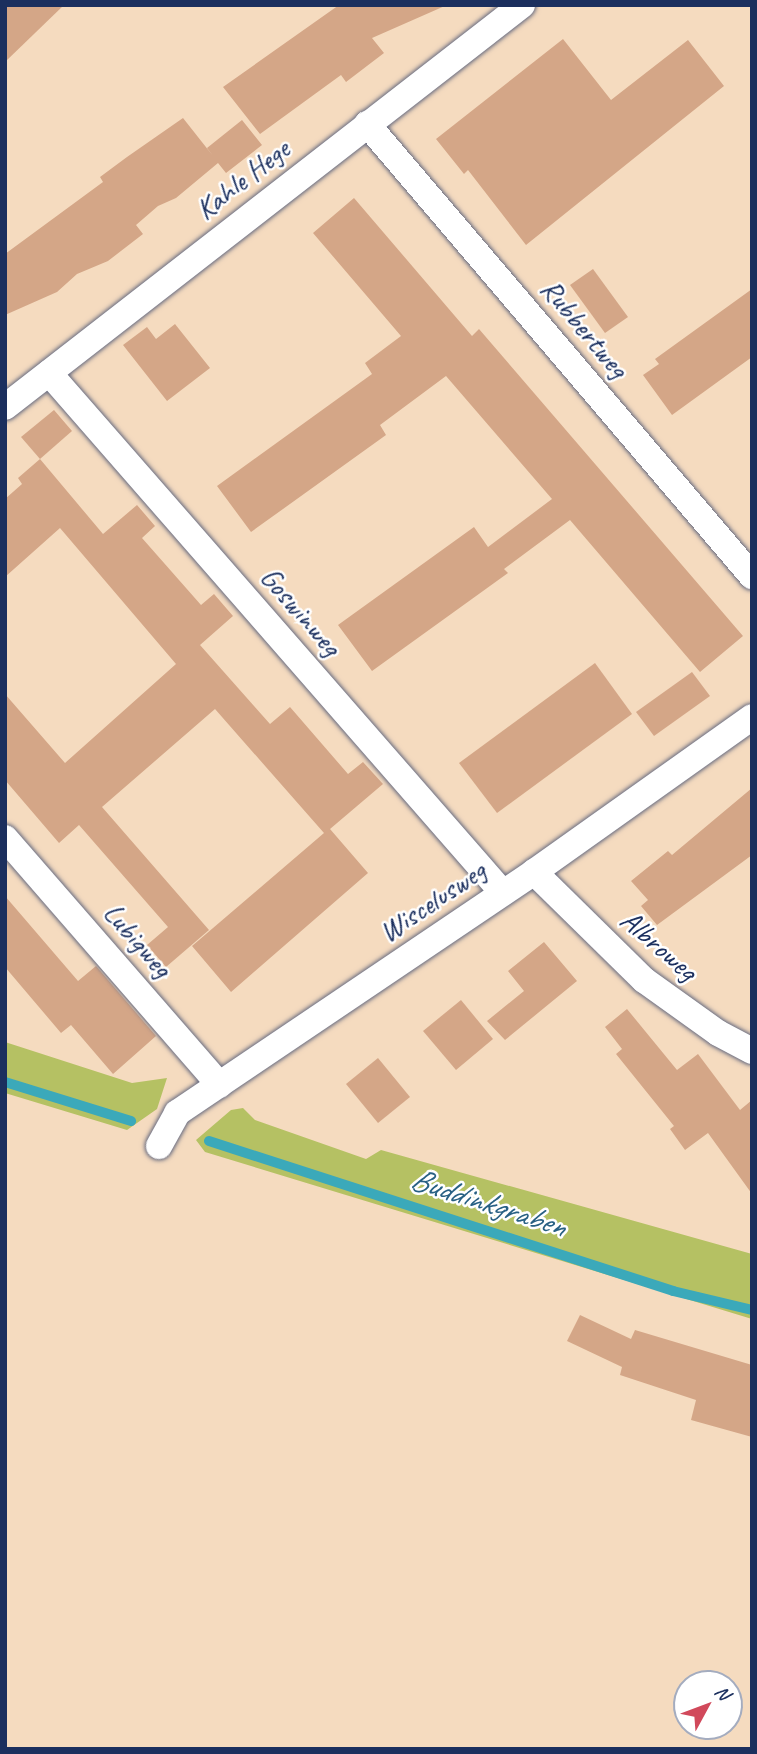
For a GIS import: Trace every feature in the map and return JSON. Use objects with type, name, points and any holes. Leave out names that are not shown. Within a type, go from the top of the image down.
[{"type":"street","name":"Kahle Hege","points":[[5,407],[522,5]]},
{"type":"street","name":"Rubbertweg","points":[[367,124],[752,576]]},
{"type":"street","name":"Goswinweg","points":[[49,373],[503,893]]},
{"type":"street","name":"Wiscelusweg","points":[[159,1146],[177,1113],[534,873],[752,716]]},
{"type":"street","name":"Lubigweg","points":[[5,838],[220,1085]]},
{"type":"street","name":"Albroweg","points":[[534,873],[644,980],[679,1007],[752,1051]]},
{"type":"green space","points":[[5,1042],[132,1083],[167,1078],[157,1109],[127,1130],[5,1093]]},
{"type":"green space","points":[[243,1108],[255,1120],[366,1159],[381,1150],[752,1254],[752,1319],[205,1152],[196,1140],[231,1110]]},
{"type":"building","points":[[5,5],[64,5],[5,62]]},
{"type":"building","points":[[339,5],[447,5],[372,38],[384,53],[346,82],[341,75],[260,134],[223,87]]},
{"type":"building","points":[[563,39],[611,100],[688,40],[724,86],[526,245],[468,170],[464,174],[436,139]]},
{"type":"building","points":[[183,118],[213,156],[207,148],[242,120],[262,145],[226,173],[218,163],[176,198],[158,206],[136,225],[143,234],[108,261],[77,274],[57,292],[5,315],[5,254],[103,182],[100,177]]},
{"type":"building","points":[[354,198],[472,336],[479,329],[743,636],[700,672],[570,520],[504,569],[508,573],[372,671],[338,625],[474,527],[488,547],[552,499],[446,376],[380,425],[386,435],[251,532],[217,486],[372,374],[365,363],[401,336],[313,233]]},
{"type":"building","points":[[593,269],[628,317],[605,333],[570,285]]},
{"type":"building","points":[[752,289],[752,357],[672,415],[643,375],[659,364],[655,359]]},
{"type":"building","points":[[175,324],[210,368],[167,401],[123,345],[147,327],[156,339]]},
{"type":"building","points":[[54,410],[72,431],[40,459],[21,437]]},
{"type":"building","points":[[40,459],[103,534],[137,505],[155,526],[142,538],[201,605],[214,594],[233,616],[200,645],[270,724],[290,707],[348,774],[363,762],[383,784],[330,829],[368,873],[231,992],[192,946],[324,833],[215,709],[102,807],[209,930],[166,967],[147,945],[168,927],[79,825],[59,843],[5,780],[5,694],[65,763],[176,664],[60,528],[5,577],[5,499],[22,484],[18,478]]},
{"type":"building","points":[[595,663],[632,714],[497,813],[459,763]]},
{"type":"building","points":[[692,672],[710,696],[654,736],[636,712]]},
{"type":"building","points":[[752,788],[752,855],[657,925],[641,906],[648,900],[631,881],[668,851],[672,855]]},
{"type":"building","points":[[5,896],[78,981],[96,966],[156,1036],[113,1074],[71,1025],[61,1033],[5,967]]},
{"type":"building","points":[[544,942],[577,981],[505,1040],[487,1021],[524,991],[508,971]]},
{"type":"building","points":[[461,1000],[493,1039],[456,1070],[423,1031]]},
{"type":"building","points":[[627,1009],[677,1070],[698,1054],[740,1110],[752,1100],[752,1194],[708,1133],[685,1150],[670,1129],[674,1126],[616,1054],[622,1049],[605,1027]]},
{"type":"building","points":[[378,1058],[410,1097],[378,1123],[346,1084]]},
{"type":"building","points":[[580,1315],[631,1339],[635,1330],[752,1365],[752,1437],[691,1420],[696,1400],[620,1375],[622,1367],[567,1341]]},
{"type":"waterway","name":"Buddinkgraben","points":[[5,1082],[131,1121]]},
{"type":"waterway","name":"Buddinkgraben","points":[[209,1141],[673,1291],[752,1310]]}]
